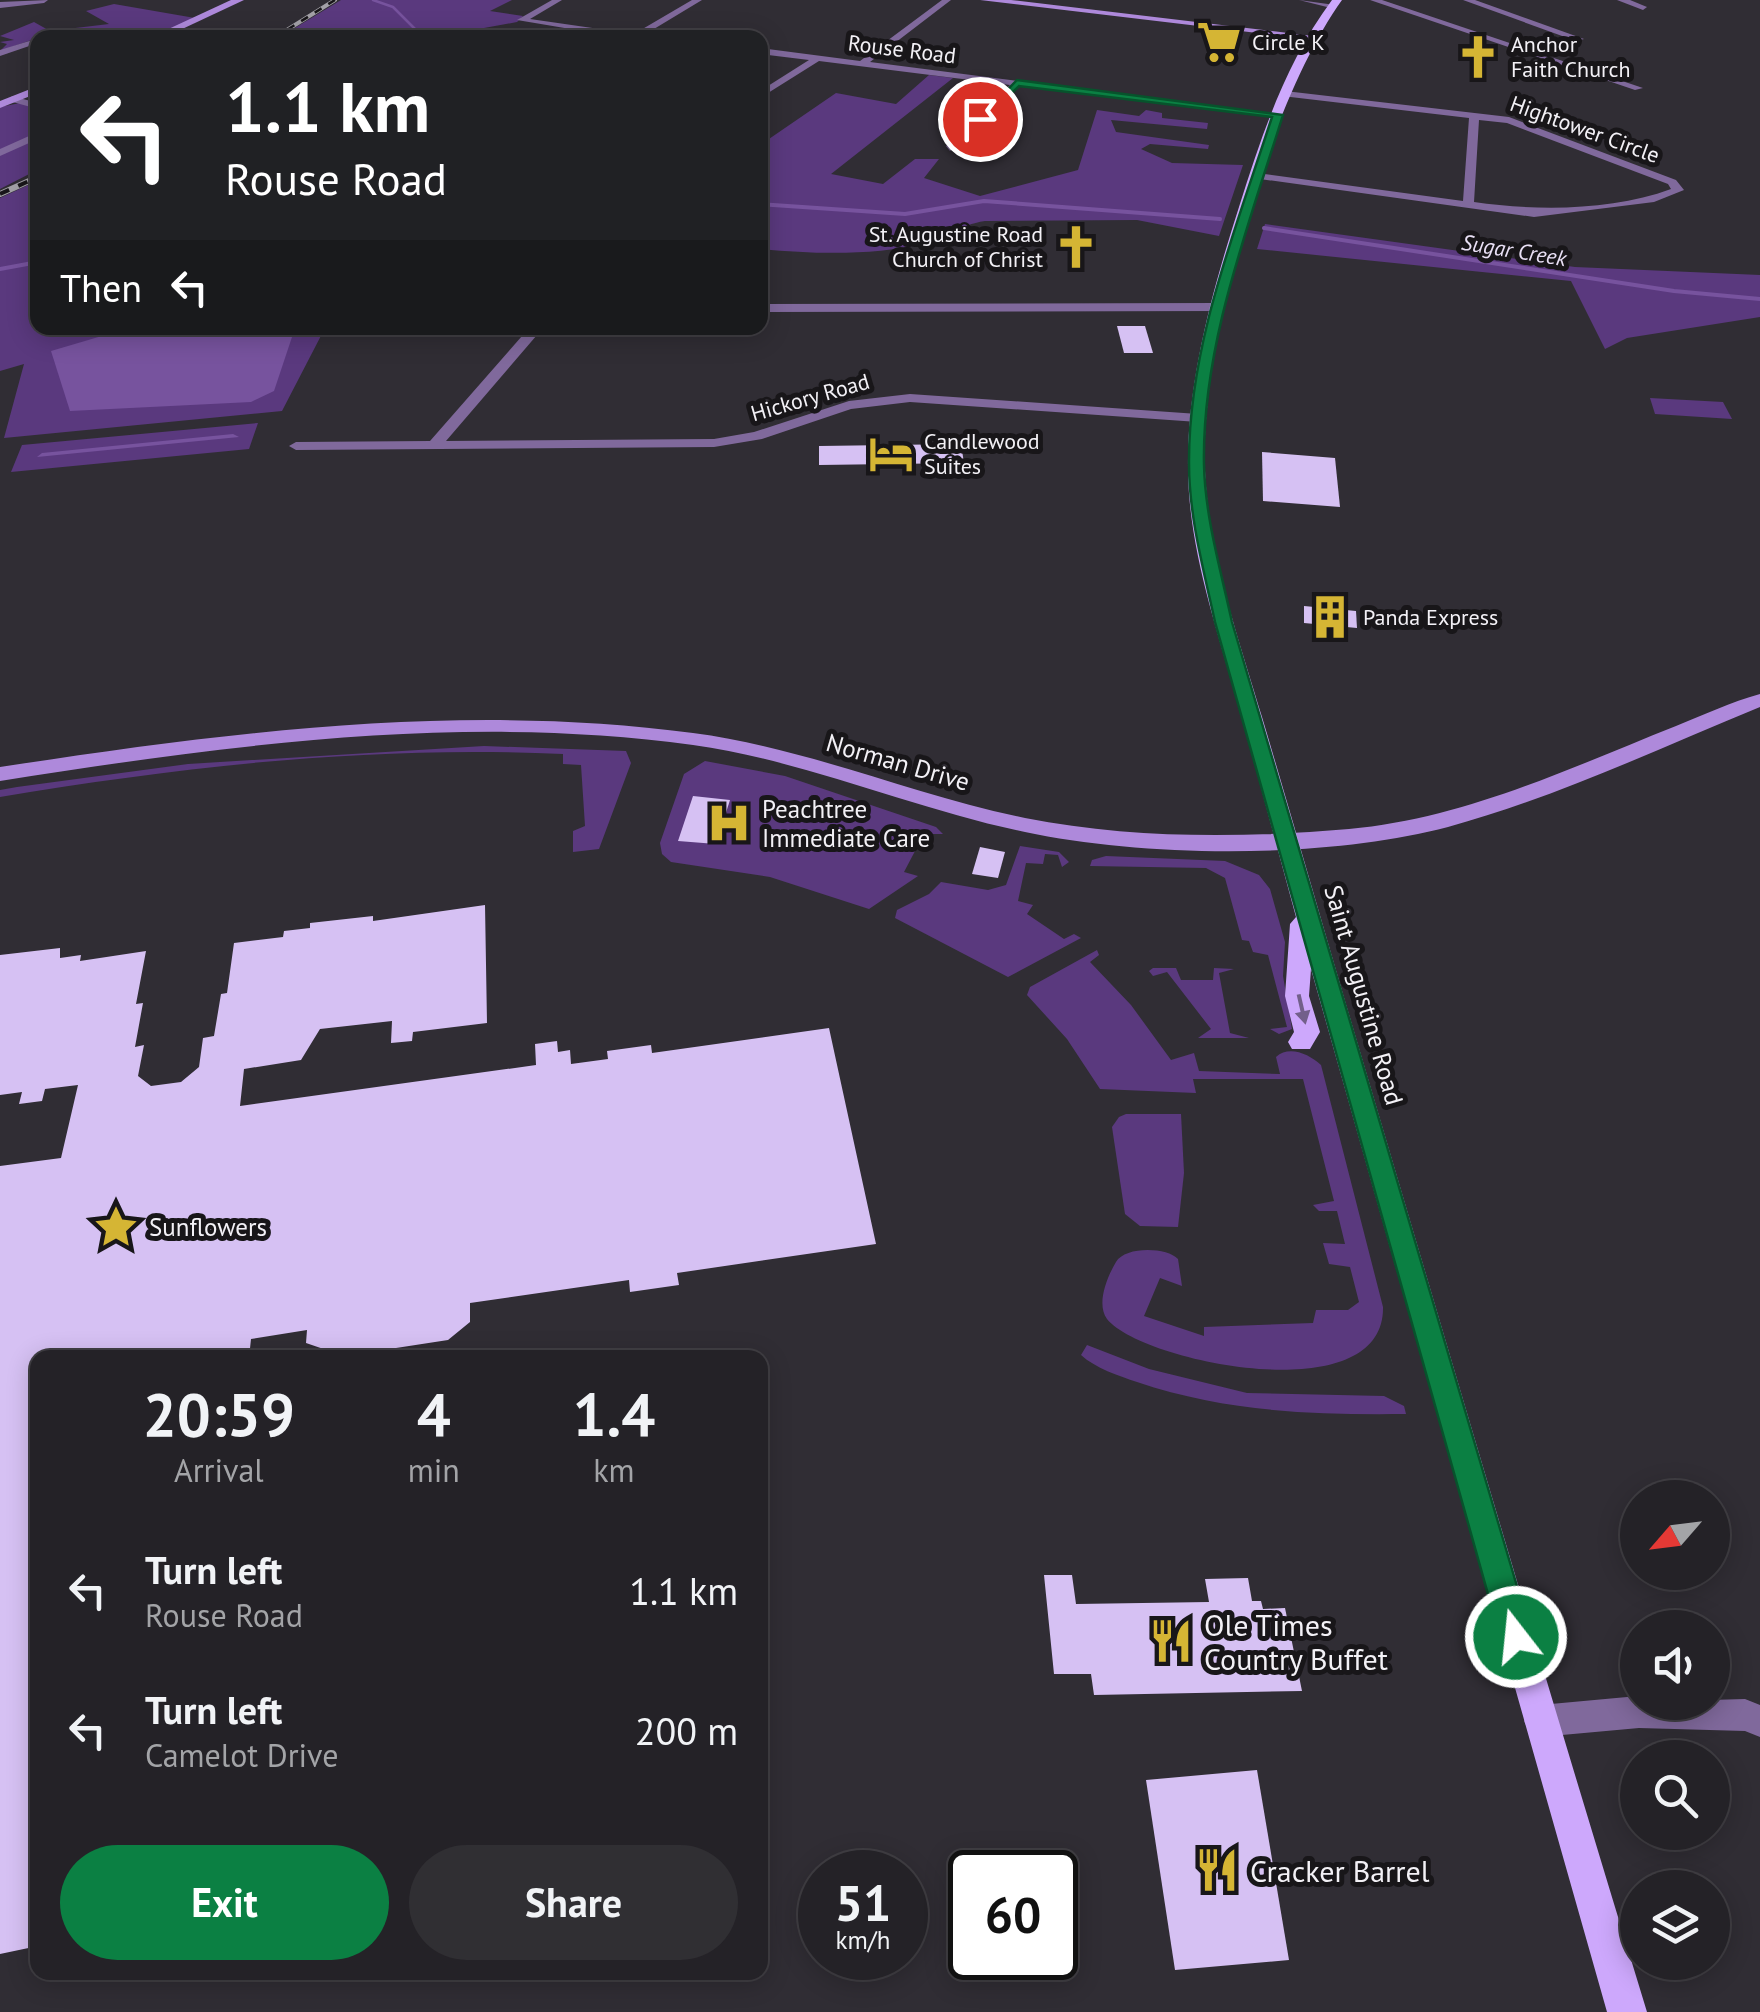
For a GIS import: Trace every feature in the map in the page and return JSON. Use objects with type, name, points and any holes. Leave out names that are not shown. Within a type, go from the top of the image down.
[{"type":"main road","name":"Saint Augustine Road","points":[[1334,3],[1308,36],[1285,94],[1218,307],[1198,418],[1196,468],[1205,534],[1224,622],[1285,838],[1627,2012]]},
{"type":"main road","points":[[1300,1042],[1307,1032],[1297,996],[1304,904]]},
{"type":"street","points":[[0,5],[44,0]]},
{"type":"street","points":[[172,30],[240,0]]},
{"type":"street","points":[[558,0],[522,20],[588,30]]},
{"type":"street","points":[[646,30],[698,0]]},
{"type":"street","points":[[862,64],[947,0]]},
{"type":"street","points":[[985,0],[1308,36]]},
{"type":"street","points":[[1303,0],[1334,3]]},
{"type":"street","points":[[1374,0],[1638,88]]},
{"type":"street","points":[[1467,0],[1579,39]]},
{"type":"street","points":[[1621,0],[1643,7]]},
{"type":"street","points":[[0,53],[30,43]]},
{"type":"street","name":"Rouse Road","points":[[768,53],[1278,115]]},
{"type":"street","points":[[768,90],[818,58]]},
{"type":"street","points":[[950,148],[1017,83]]},
{"type":"street","name":"Hightower Circle","points":[[1257,176],[1534,214],[1654,198],[1678,190],[1672,182],[1539,129],[1474,115],[1285,94]]},
{"type":"street","points":[[1468,206],[1474,115]]},
{"type":"street","points":[[0,152],[30,139]]},
{"type":"street","points":[[768,308],[1218,307]]},
{"type":"street","points":[[434,445],[530,335]]},
{"type":"street","name":"Hickory Road","points":[[296,446],[714,443],[757,436],[849,405],[910,398],[1198,418]]},
{"type":"street","name":"Norman Drive","points":[[0,774],[91,760],[319,736],[561,730],[693,740],[777,756],[1030,826],[1120,836],[1285,838],[1392,832],[1458,818],[1760,700]]},
{"type":"street","points":[[1540,1722],[1639,1712],[1746,1714],[1760,1721]]},
{"type":"shaded area","points":[[341,0],[512,0],[490,11],[523,16],[517,22],[484,28],[488,30],[292,30]]},
{"type":"shaded area","points":[[114,4],[195,18],[167,30],[58,30],[109,24],[86,11]]},
{"type":"shaded area","points":[[34,22],[48,30],[30,30],[30,41],[0,51],[7,44],[0,42],[14,40],[0,36]]},
{"type":"shaded area","points":[[929,75],[953,78],[831,174],[883,184],[915,159],[939,159],[924,178],[980,196],[1078,170],[1097,110],[1139,116],[1146,110],[1162,113],[1162,118],[1208,123],[1207,129],[1111,120],[1116,132],[1209,145],[1208,149],[1150,144],[1141,149],[1172,163],[1243,165],[1219,236],[1137,220],[985,221],[935,241],[886,250],[823,253],[768,250],[768,140],[836,93],[896,104]]},
{"type":"shaded area","points":[[30,105],[30,174],[0,189],[0,107]]},
{"type":"shaded area","points":[[30,184],[30,335],[321,335],[282,411],[4,438],[24,364],[0,371],[0,198]]},
{"type":"shaded area","points":[[1265,224],[1575,267],[1760,275],[1760,317],[1627,338],[1605,349],[1571,281],[1257,249]]},
{"type":"shaded area","points":[[105,335],[293,335],[274,391],[251,402],[70,411],[51,351]]},
{"type":"shaded area","points":[[1650,398],[1723,402],[1732,419],[1655,414]]},
{"type":"shaded area","points":[[258,423],[249,449],[11,472],[22,445]]},
{"type":"shaded area","points":[[233,434],[239,437],[37,457],[42,453]]},
{"type":"shaded area","points":[[484,746],[626,751],[631,763],[599,849],[573,852],[573,831],[585,826],[581,765],[563,764],[563,754],[422,753],[280,760],[0,797],[0,790],[17,787],[188,764]]},
{"type":"shaded area","points":[[705,761],[785,776],[936,827],[943,834],[924,834],[904,872],[918,876],[869,909],[770,877],[671,862],[662,854],[660,843],[684,774]]},
{"type":"shaded area","points":[[1020,846],[1059,852],[1069,862],[1062,867],[1058,855],[1045,854],[1043,864],[1026,863],[1018,901],[1033,905],[1027,914],[1064,939],[1074,934],[1081,938],[1008,977],[895,918],[897,910],[929,894],[941,882],[988,890],[1006,885]]},
{"type":"shaded area","points":[[1106,856],[1225,861],[1259,875],[1270,889],[1285,942],[1283,976],[1292,1029],[1279,1034],[1270,1029],[1287,1027],[1268,955],[1253,952],[1249,941],[1242,940],[1225,878],[1206,868],[1090,866],[1092,860]]},
{"type":"shaded area","points":[[1097,950],[1099,955],[1090,962],[1131,1005],[1171,1060],[1194,1053],[1199,1071],[1280,1074],[1276,1057],[1293,1051],[1321,1065],[1383,1307],[1373,1340],[1346,1360],[1306,1369],[1258,1369],[1210,1362],[1129,1335],[1107,1319],[1103,1298],[1116,1262],[1128,1253],[1146,1250],[1165,1252],[1178,1259],[1182,1286],[1160,1278],[1144,1316],[1204,1336],[1204,1327],[1313,1323],[1316,1310],[1348,1310],[1359,1302],[1350,1267],[1329,1264],[1323,1243],[1345,1244],[1337,1211],[1319,1211],[1313,1205],[1334,1201],[1303,1079],[1193,1079],[1196,1093],[1100,1089],[1067,1039],[1027,995],[1030,987]]},
{"type":"shaded area","points":[[1176,968],[1181,980],[1213,980],[1214,968],[1234,969],[1219,973],[1230,1033],[1249,1038],[1198,1038],[1211,1029],[1167,972],[1153,976],[1149,971]]},
{"type":"shaded area","points":[[1126,1114],[1181,1114],[1184,1173],[1178,1227],[1140,1226],[1125,1214],[1112,1127]]},
{"type":"shaded area","points":[[1087,1345],[1149,1369],[1247,1393],[1384,1396],[1404,1406],[1406,1414],[1303,1412],[1204,1400],[1100,1368],[1081,1355]]},
{"type":"building","points":[[1117,326],[1145,326],[1153,353],[1124,353]]},
{"type":"building","name":"Candlewood Suites","points":[[961,444],[964,463],[819,465],[819,446]]},
{"type":"building","points":[[1262,452],[1335,458],[1340,507],[1263,501]]},
{"type":"building","name":"Panda Express","points":[[1304,606],[1356,611],[1357,628],[1304,623]]},
{"type":"building","name":"Peachtree Immediate Care","points":[[693,796],[730,800],[716,844],[678,841]]},
{"type":"building","points":[[980,847],[1005,852],[998,878],[972,874]]},
{"type":"building","points":[[485,905],[487,1023],[413,1032],[412,1041],[391,1043],[392,1021],[320,1029],[301,1060],[244,1069],[240,1106],[536,1065],[535,1044],[557,1041],[558,1052],[570,1050],[571,1064],[608,1059],[607,1051],[651,1045],[652,1053],[829,1028],[876,1244],[677,1273],[679,1285],[630,1292],[629,1280],[470,1303],[470,1322],[448,1340],[383,1350],[326,1350],[306,1343],[307,1330],[251,1339],[250,1350],[30,1350],[30,1948],[0,1954],[0,1166],[61,1158],[78,1085],[45,1089],[42,1101],[19,1104],[22,1092],[0,1095],[0,955],[60,948],[60,958],[81,955],[80,961],[146,951],[136,1004],[143,1003],[135,1047],[144,1045],[138,1076],[151,1086],[181,1082],[199,1067],[203,1038],[214,1036],[221,994],[227,993],[234,943],[283,937],[284,931],[310,928],[310,923],[373,916],[373,921]]},
{"type":"building","name":"Ole Times Country Buffet","points":[[1044,1575],[1072,1575],[1076,1604],[1209,1602],[1205,1579],[1248,1578],[1252,1601],[1261,1601],[1263,1609],[1285,1608],[1302,1691],[1094,1695],[1091,1674],[1054,1674]]},
{"type":"building","name":"Cracker Barrel","points":[[1257,1770],[1289,1960],[1175,1970],[1146,1780]]},
{"type":"waterway","points":[[373,0],[393,7],[416,30]]},
{"type":"waterway","name":"Sugar Creek","points":[[768,205],[905,214],[984,201],[1220,219]]},
{"type":"waterway","name":"Sugar Creek","points":[[1264,228],[1674,291],[1760,299]]},
{"type":"waterway","name":"Sugar Creek","points":[[0,269],[30,263]]},
{"type":"railway","points":[[287,30],[335,0]]},
{"type":"railway","points":[[0,194],[30,181]]},
{"type":"place","name":"Circle K","points":[[1219,42]]},
{"type":"place","name":"Anchor Faith Church","points":[[1478,57]]},
{"type":"place","name":"St. Augustine Road Church of Christ","points":[[1076,247]]},
{"type":"place","name":"Candlewood Suites","points":[[891,454]]},
{"type":"place","name":"Panda Express","points":[[1330,617]]},
{"type":"place","name":"Peachtree Immediate Care","points":[[729,823]]},
{"type":"place","name":"Sunflowers","points":[[116,1227]]},
{"type":"place","name":"Ole Times Country Buffet","points":[[1171,1641]]},
{"type":"place","name":"Cracker Barrel","points":[[1217,1870]]},
{"type":"route","points":[[980,119],[1017,83],[1278,115],[1223,289],[1198,400],[1196,468],[1205,534],[1224,622],[1516,1637]]}]
